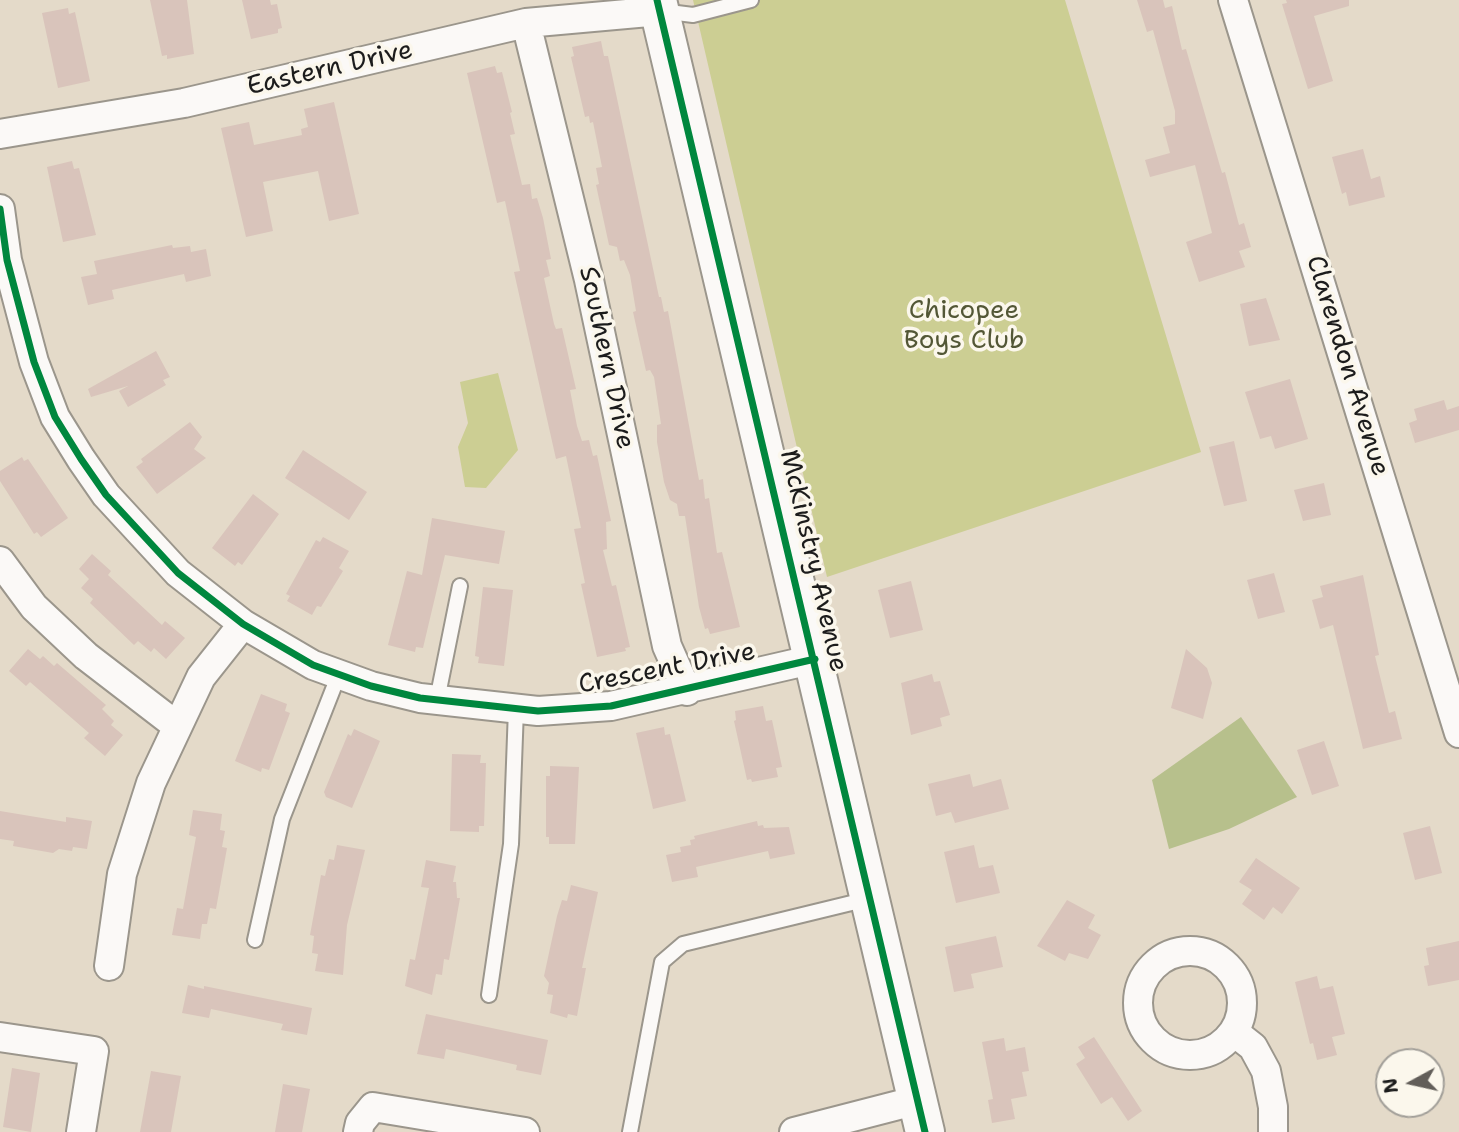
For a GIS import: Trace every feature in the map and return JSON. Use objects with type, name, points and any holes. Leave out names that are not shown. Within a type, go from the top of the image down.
[{"type":"street","name":"Clarendon Avenue","points":[[1233,0],[1459,733]]},
{"type":"street","name":"Eastern Drive","points":[[0,134],[184,103],[526,23],[659,5]]},
{"type":"street","name":"McKinstry Avenue","points":[[659,5],[921,1116]]},
{"type":"street","name":"Southern Drive","points":[[526,23],[589,280],[667,646],[687,691]]},
{"type":"street","name":"Crescent Drive","points":[[0,209],[20,315],[55,417],[106,495],[178,573],[243,624],[313,665],[371,686],[437,700],[538,711],[611,706],[687,691],[815,659]]},
{"type":"street","points":[[0,561],[34,607],[86,656],[177,726]]},
{"type":"street","points":[[109,966],[122,874],[151,783],[201,677],[243,624]]},
{"type":"street","points":[[1234,1032],[1253,1047],[1266,1071],[1273,1107],[1273,1132]]},
{"type":"street","points":[[0,1037],[94,1051],[82,1132]]},
{"type":"street","points":[[358,1132],[360,1123],[373,1107],[526,1132]]},
{"type":"street","points":[[794,1132],[921,1116]]},
{"type":"lane","points":[[659,5],[693,15],[751,0]]},
{"type":"lane","points":[[437,700],[460,586]]},
{"type":"lane","points":[[255,940],[282,819],[339,674]]},
{"type":"lane","points":[[489,995],[511,844],[516,709]]},
{"type":"lane","points":[[630,1132],[662,962],[683,944],[871,899]]},
{"type":"green space","name":"Chicopee Boys Club","points":[[693,0],[1065,0],[1201,452],[827,577]]},
{"type":"green space","points":[[498,373],[518,450],[486,488],[465,487],[458,447],[468,423],[460,382]]},
{"type":"green space","points":[[1241,717],[1297,797],[1229,829],[1169,849],[1152,780]]},
{"type":"building","points":[[150,0],[187,0],[194,54],[167,59],[167,55],[162,56]]},
{"type":"building","points":[[242,0],[270,0],[271,5],[277,4],[282,28],[278,29],[278,33],[251,39]]},
{"type":"building","points":[[1137,0],[1163,0],[1165,8],[1172,6],[1182,50],[1186,49],[1239,225],[1244,223],[1251,247],[1239,251],[1245,267],[1199,282],[1186,242],[1212,233],[1195,165],[1150,177],[1145,160],[1170,153],[1163,127],[1175,124],[1175,111],[1153,30],[1147,32]]},
{"type":"building","points":[[1286,0],[1349,0],[1349,6],[1314,16],[1333,81],[1308,89],[1282,4],[1287,3]]},
{"type":"building","points":[[68,8],[69,14],[75,12],[90,81],[58,88],[42,13]]},
{"type":"building","points":[[601,41],[604,56],[608,56],[659,297],[664,312],[668,311],[699,480],[703,479],[705,499],[709,498],[717,553],[722,552],[740,627],[710,634],[708,628],[705,629],[699,607],[685,516],[679,516],[677,504],[670,500],[664,482],[657,442],[657,425],[661,424],[654,377],[650,370],[646,371],[633,312],[636,311],[630,275],[624,260],[620,261],[617,247],[609,245],[596,185],[599,184],[596,168],[602,167],[593,122],[590,123],[589,116],[585,117],[571,57],[574,56],[572,47]]},
{"type":"building","points":[[495,66],[497,73],[502,72],[512,112],[510,113],[515,134],[510,135],[522,185],[530,184],[532,199],[537,198],[543,218],[551,259],[546,260],[550,276],[544,278],[554,324],[556,329],[562,328],[576,389],[570,390],[577,426],[582,441],[589,440],[593,456],[597,455],[611,521],[606,522],[607,549],[603,550],[612,586],[616,585],[630,647],[625,648],[626,651],[597,657],[581,584],[585,583],[574,529],[581,528],[566,456],[556,459],[514,272],[520,271],[505,201],[497,203],[467,73]]},
{"type":"building","points":[[334,102],[359,214],[329,221],[318,171],[263,182],[273,231],[246,237],[221,128],[249,122],[254,145],[302,135],[301,129],[308,127],[304,109]]},
{"type":"building","points":[[1363,149],[1371,179],[1380,176],[1385,197],[1349,206],[1346,192],[1342,194],[1332,157]]},
{"type":"building","points":[[72,161],[74,169],[79,168],[96,235],[63,242],[47,167]]},
{"type":"building","points":[[172,245],[173,248],[190,246],[191,252],[206,249],[211,276],[186,282],[184,274],[112,290],[114,299],[88,305],[81,277],[97,274],[94,261]]},
{"type":"building","points":[[1266,298],[1280,340],[1249,346],[1240,304]]},
{"type":"building","points":[[156,351],[170,377],[163,380],[166,385],[128,407],[119,391],[128,386],[91,397],[88,389]]},
{"type":"building","points":[[1290,379],[1308,439],[1275,449],[1271,436],[1260,439],[1245,392]]},
{"type":"building","points":[[1444,400],[1447,410],[1459,406],[1459,430],[1415,443],[1409,423],[1417,420],[1414,409]]},
{"type":"building","points":[[190,422],[202,437],[194,449],[206,458],[157,494],[136,467],[143,462],[141,459]]},
{"type":"building","points":[[1234,441],[1247,501],[1224,506],[1209,447]]},
{"type":"building","points":[[303,450],[367,492],[349,520],[285,478]]},
{"type":"building","points":[[22,457],[24,461],[28,459],[68,518],[41,537],[37,532],[34,534],[0,481],[0,471]]},
{"type":"building","points":[[1324,483],[1331,515],[1303,521],[1294,490]]},
{"type":"building","points":[[253,494],[279,514],[242,565],[238,562],[235,566],[212,548]]},
{"type":"building","points":[[432,518],[505,531],[499,564],[445,555],[423,648],[416,647],[415,652],[388,645],[407,571],[422,575]]},
{"type":"building","points":[[323,537],[349,551],[339,568],[343,571],[321,607],[317,606],[312,615],[287,601],[290,596],[286,594],[316,540],[320,542]]},
{"type":"building","points":[[92,554],[111,571],[108,575],[162,625],[165,621],[185,638],[166,659],[154,648],[151,652],[138,641],[134,645],[90,603],[93,599],[81,588],[89,579],[79,569]]},
{"type":"building","points":[[1274,573],[1285,612],[1258,619],[1247,580]]},
{"type":"building","points":[[1363,575],[1379,655],[1375,656],[1389,713],[1395,711],[1402,739],[1363,749],[1333,625],[1320,629],[1312,600],[1323,597],[1320,586]]},
{"type":"building","points":[[911,581],[923,630],[890,638],[878,590]]},
{"type":"building","points":[[483,587],[513,590],[504,666],[478,663],[479,657],[475,656]]},
{"type":"building","points":[[28,649],[40,659],[43,656],[54,666],[57,663],[106,705],[102,709],[114,721],[111,725],[123,735],[105,756],[84,738],[89,733],[30,682],[26,686],[9,671]]},
{"type":"building","points":[[1186,649],[1207,668],[1212,683],[1203,719],[1171,708]]},
{"type":"building","points":[[932,674],[934,682],[940,681],[950,715],[940,718],[942,726],[911,735],[901,683]]},
{"type":"building","points":[[261,694],[287,704],[285,711],[290,713],[269,770],[262,768],[261,772],[235,761]]},
{"type":"building","points":[[763,706],[766,721],[772,720],[782,767],[776,768],[778,777],[752,782],[751,779],[747,780],[734,721],[735,711]]},
{"type":"building","points":[[664,727],[665,735],[670,734],[686,801],[653,809],[636,733]]},
{"type":"building","points":[[354,729],[380,741],[352,808],[326,797],[324,792],[348,734],[351,736]]},
{"type":"building","points":[[1324,741],[1339,786],[1312,795],[1297,750]]},
{"type":"building","points":[[452,754],[481,755],[480,763],[486,763],[484,826],[479,826],[479,832],[450,831]]},
{"type":"building","points":[[550,766],[579,767],[575,844],[549,844],[549,837],[546,837],[546,776],[550,776]]},
{"type":"building","points":[[970,774],[973,787],[1001,779],[1009,809],[955,823],[951,812],[936,816],[928,784]]},
{"type":"building","points":[[193,810],[222,814],[220,830],[225,831],[222,847],[227,848],[216,909],[210,908],[207,924],[202,924],[200,939],[172,935],[177,908],[183,909],[196,837],[189,835]]},
{"type":"building","points":[[0,811],[66,822],[66,817],[92,821],[87,849],[73,847],[72,851],[59,849],[53,853],[13,846],[14,841],[0,839]]},
{"type":"building","points":[[757,821],[758,826],[763,825],[764,828],[789,827],[795,854],[770,859],[768,851],[696,867],[698,877],[672,882],[666,855],[681,852],[680,847],[691,845],[690,840],[695,839],[694,836]]},
{"type":"building","points":[[1430,826],[1442,873],[1415,880],[1403,833]]},
{"type":"building","points":[[337,845],[365,850],[347,925],[343,975],[315,971],[318,954],[312,953],[314,936],[310,935],[321,875],[325,876],[329,859],[334,860]]},
{"type":"building","points":[[974,845],[979,868],[993,865],[1000,893],[956,903],[944,852]]},
{"type":"building","points":[[1256,858],[1300,888],[1282,914],[1273,907],[1264,920],[1242,904],[1252,890],[1239,882]]},
{"type":"building","points":[[426,860],[456,866],[453,882],[456,882],[457,898],[460,898],[449,960],[444,959],[442,975],[436,974],[432,995],[405,986],[410,959],[415,960],[429,888],[421,887]]},
{"type":"building","points":[[571,885],[598,892],[582,968],[586,968],[577,1016],[568,1014],[567,1018],[550,1013],[553,995],[547,994],[549,983],[544,976],[557,916],[562,900],[567,901]]},
{"type":"building","points":[[1067,900],[1095,915],[1088,928],[1101,935],[1088,959],[1069,953],[1065,961],[1037,946]]},
{"type":"building","points":[[996,936],[1003,967],[971,974],[974,988],[954,992],[945,947]]},
{"type":"building","points":[[1459,941],[1459,980],[1428,986],[1424,966],[1429,965],[1426,948]]},
{"type":"building","points":[[1317,976],[1320,989],[1333,986],[1345,1034],[1332,1037],[1337,1055],[1317,1060],[1313,1043],[1310,1044],[1295,982]]},
{"type":"building","points":[[188,985],[312,1008],[307,1035],[281,1030],[283,1024],[211,1009],[209,1018],[182,1013]]},
{"type":"building","points":[[426,1014],[548,1040],[541,1075],[516,1070],[517,1065],[446,1049],[444,1059],[417,1054]]},
{"type":"building","points":[[1094,1037],[1142,1111],[1128,1121],[1112,1097],[1101,1104],[1076,1064],[1085,1058],[1078,1047]]},
{"type":"building","points":[[1004,1038],[1006,1051],[1025,1047],[1029,1071],[1022,1072],[1027,1096],[1011,1099],[1015,1119],[992,1123],[988,1100],[993,1099],[982,1042]]},
{"type":"building","points":[[12,1068],[40,1073],[31,1132],[3,1127]]},
{"type":"building","points":[[151,1071],[181,1076],[171,1132],[140,1132]]},
{"type":"building","points":[[283,1084],[310,1089],[302,1132],[275,1132]]},
{"type":"cycle path","points":[[657,0],[925,1132]]},
{"type":"cycle path","points":[[0,209],[7,260],[34,362],[55,417],[81,459],[106,495],[178,573],[243,624],[313,665],[371,686],[420,698],[538,711],[611,706],[815,659]]}]
